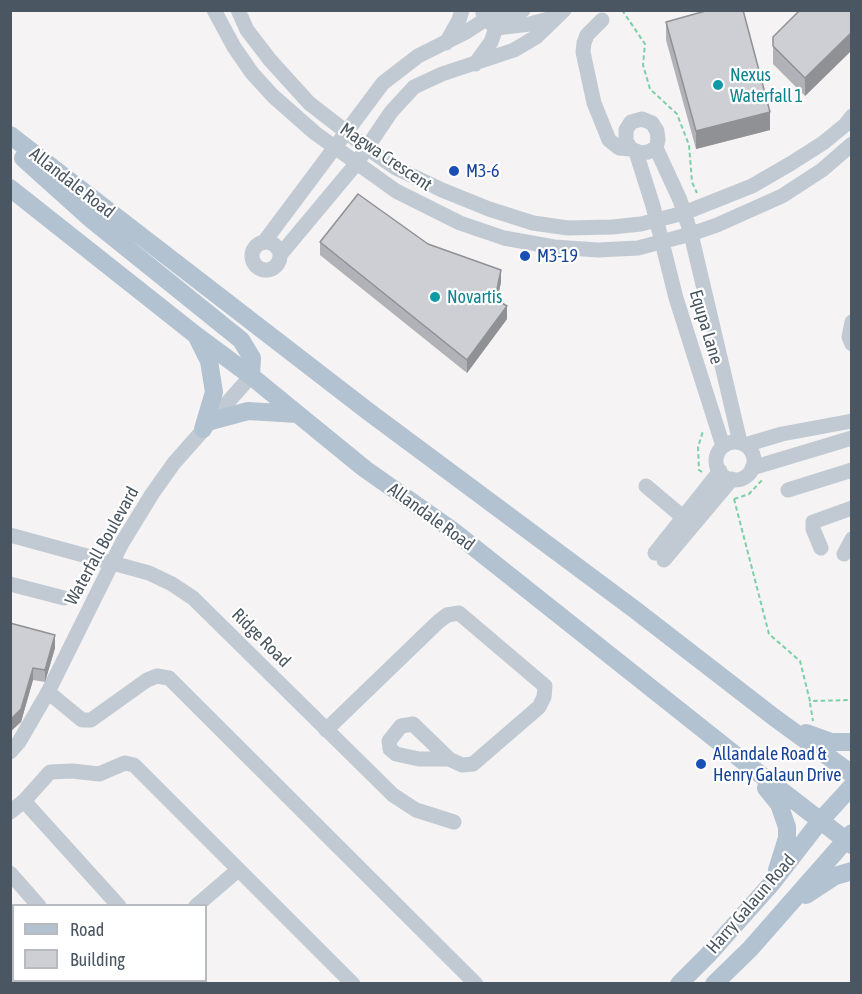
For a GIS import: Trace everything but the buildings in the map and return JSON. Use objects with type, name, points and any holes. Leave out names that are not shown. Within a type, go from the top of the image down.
[{"type":"main road","name":"Allandale Road","points":[[10,135],[369,412],[852,774]]},
{"type":"main road","points":[[10,146],[92,220],[241,340],[252,358],[251,376]]},
{"type":"main road","name":"Allandale Road","points":[[10,188],[251,376],[365,469],[452,530],[742,761],[820,821],[850,839]]},
{"type":"main road","points":[[197,336],[209,361],[214,392],[207,425]]},
{"type":"main road","points":[[207,425],[248,411],[297,414]]},
{"type":"main road","points":[[775,718],[816,738],[831,742],[852,742]]},
{"type":"main road","points":[[742,761],[779,804],[787,827],[787,838],[772,883]]},
{"type":"main road","name":"Harry Galaun Road","points":[[679,984],[772,883],[820,821],[852,786]]},
{"type":"main road","name":"Harry Galaun Road","points":[[714,984],[750,949],[850,839]]},
{"type":"main road","points":[[792,902],[835,876],[852,871]]},
{"type":"street","name":"Magwa Crescent","points":[[214,10],[234,47],[259,81],[281,104],[335,148],[396,191],[460,223],[504,238],[554,247],[598,250],[638,248],[691,234],[782,196],[822,170],[852,144]]},
{"type":"street","name":"Magwa Crescent","points":[[238,10],[247,30],[270,60],[309,103],[367,148],[396,168],[442,190],[489,210],[533,223],[568,228],[612,227],[684,213],[752,186],[823,143],[852,117]]},
{"type":"street","points":[[446,43],[462,10]]},
{"type":"street","points":[[524,10],[491,17],[418,56],[383,83],[264,242],[256,246],[252,259],[257,267],[266,269],[274,267],[280,255],[356,164],[391,112],[414,87],[442,74],[514,50],[536,37],[560,14]]},
{"type":"street","points":[[491,17],[530,24],[560,14]]},
{"type":"street","points":[[473,65],[491,42],[491,17]]},
{"type":"street","points":[[602,20],[587,35],[584,52],[594,103],[609,140],[619,148],[633,150],[648,152],[656,148],[657,131],[652,123],[642,119],[631,122],[626,130],[626,141],[633,150]]},
{"type":"street","name":"Equpa Lane","points":[[656,148],[691,234],[742,443]]},
{"type":"street","name":"Equpa Lane","points":[[633,150],[723,446]]},
{"type":"street","points":[[264,242],[273,244],[280,255]]},
{"type":"street","points":[[852,322],[849,337],[852,344]]},
{"type":"street","name":"Waterfall Boulevard","points":[[10,752],[19,742],[48,692],[111,564],[152,494],[174,463],[251,376]]},
{"type":"street","points":[[688,521],[727,495],[726,475],[716,463],[723,446],[731,442],[742,443],[852,421]]},
{"type":"street","points":[[813,429],[820,448]]},
{"type":"street","points":[[726,475],[744,477],[752,468],[852,438]]},
{"type":"street","points":[[742,443],[753,455],[752,468]]},
{"type":"street","points":[[788,489],[852,470]]},
{"type":"street","points":[[659,556],[726,475]]},
{"type":"street","points":[[646,486],[688,521]]},
{"type":"street","points":[[820,548],[813,529],[813,522],[852,508]]},
{"type":"street","name":"Ridge Road","points":[[10,535],[149,573],[172,584],[193,598],[393,795],[416,810],[453,822]]},
{"type":"street","points":[[844,554],[852,539]]},
{"type":"street","points":[[10,584],[64,598]]},
{"type":"street","points":[[326,730],[438,622],[447,615],[459,613],[545,686],[540,707],[473,764],[462,765],[449,759]]},
{"type":"street","points":[[48,692],[82,720],[91,720],[147,680],[157,676],[169,678],[476,984]]},
{"type":"street","points":[[10,812],[24,801],[50,772],[72,771],[99,774],[125,763],[134,765],[353,984]]},
{"type":"street","points":[[24,801],[116,904]]},
{"type":"street","points":[[198,904],[238,870]]},
{"type":"street","points":[[10,873],[37,904]]},
{"type":"path","points":[[622,10],[645,44],[643,65],[650,89],[676,114],[689,145],[692,182],[698,195]]},
{"type":"path","points":[[771,464],[756,489],[749,494],[727,495],[769,634],[800,661],[810,701],[852,700]]},
{"type":"place","name":"Nexus Waterfall 1","points":[[718,85]]},
{"type":"place","name":"M3-6","points":[[454,171]]},
{"type":"place","name":"M3-19","points":[[525,256]]},
{"type":"place","name":"Novartis","points":[[435,297]]},
{"type":"place","name":"Allandale Road & Henry Galaun Drive","points":[[701,764]]}]
